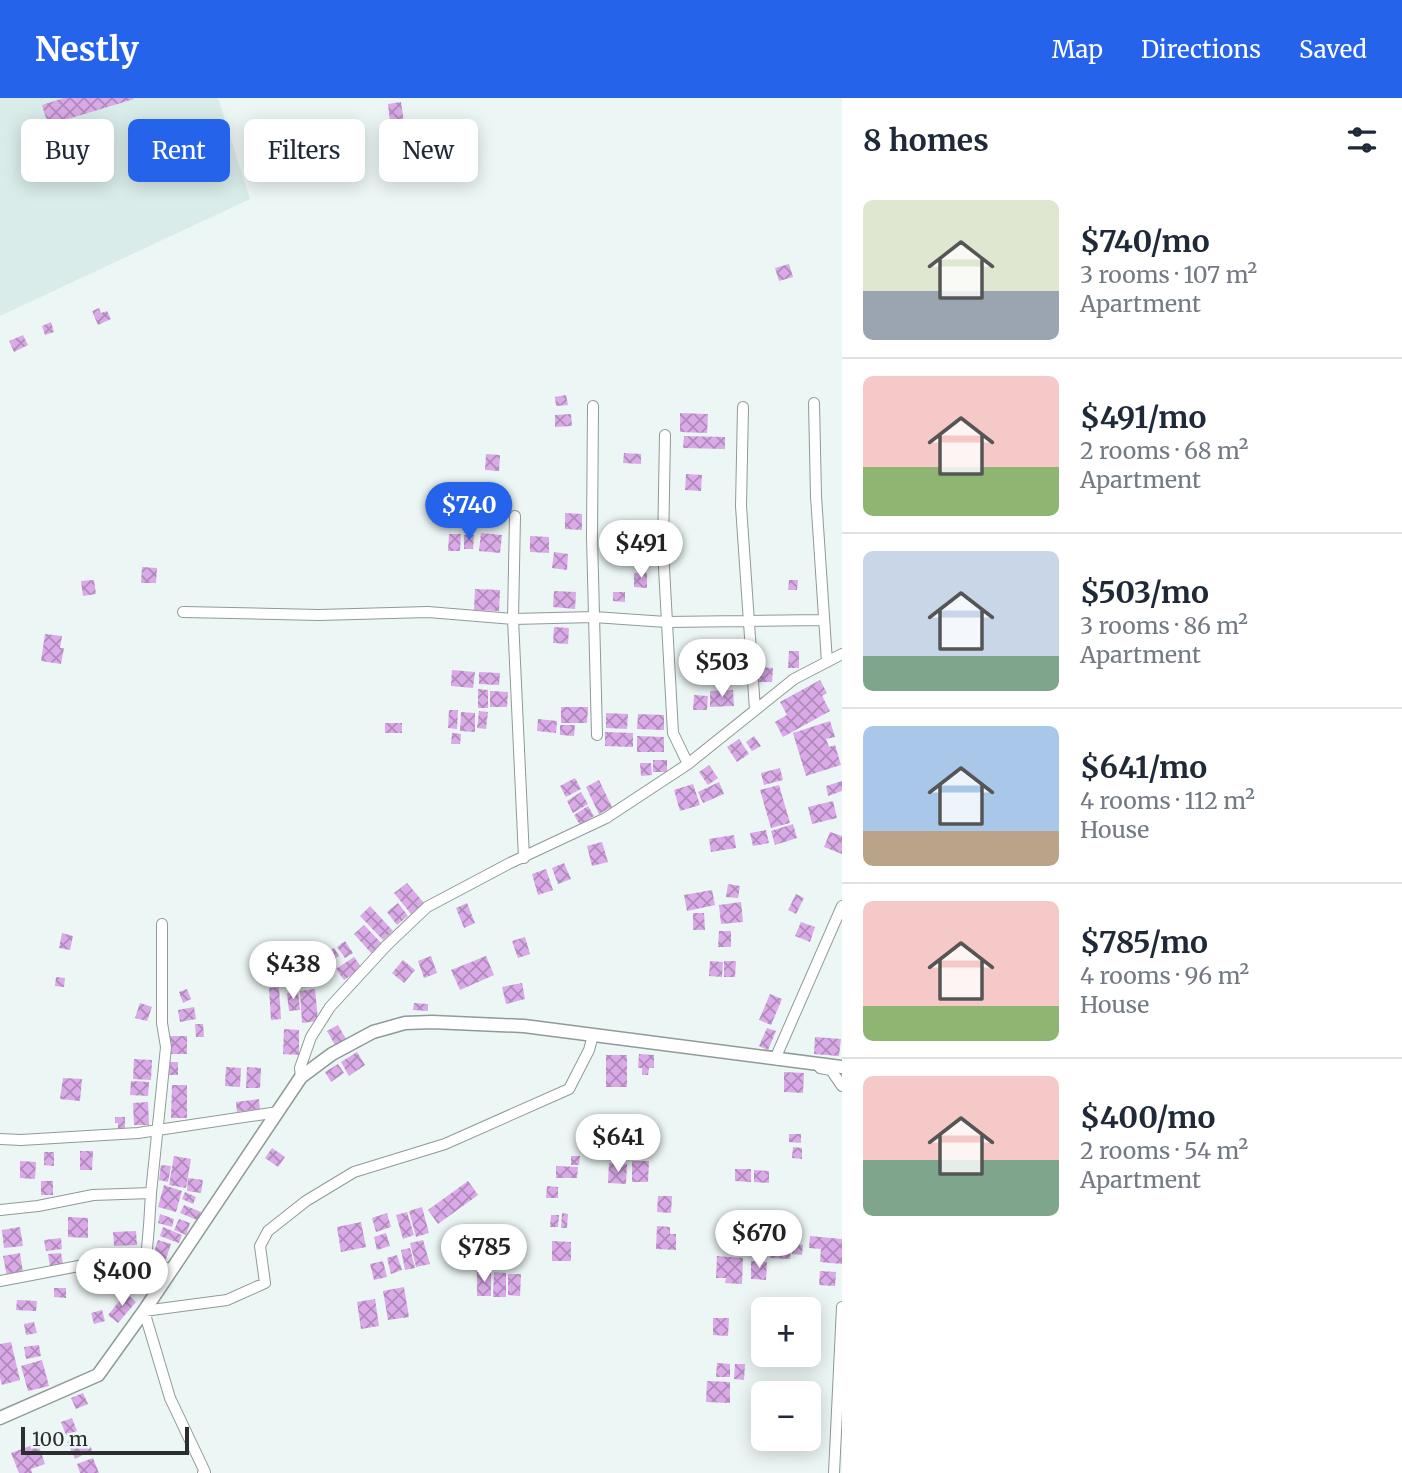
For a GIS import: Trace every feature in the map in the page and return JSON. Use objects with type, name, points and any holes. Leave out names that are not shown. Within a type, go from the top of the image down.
[{"type":"street","points":[[814,402],[816,496],[827,662]]},
{"type":"street","points":[[593,406],[592,536],[597,735]]},
{"type":"street","points":[[743,407],[741,506],[755,710]]},
{"type":"street","points":[[665,435],[663,549],[673,733],[688,764]]},
{"type":"street","points":[[515,516],[513,619],[524,858]]},
{"type":"street","points":[[183,612],[319,615],[428,612],[513,619],[594,617],[666,622],[824,620]]},
{"type":"street","points":[[301,1077],[300,1068],[308,1045],[330,1007],[387,945],[427,907],[510,863],[606,818],[688,764],[794,679],[842,654]]},
{"type":"street","points":[[775,1059],[842,906]]},
{"type":"street","points":[[146,1259],[150,1194],[166,1047],[162,1023],[162,924]]},
{"type":"street","points":[[0,1418],[98,1375],[301,1077],[332,1054],[373,1032],[405,1023],[524,1026],[842,1067]]},
{"type":"street","points":[[144,1311],[226,1300],[265,1283],[260,1245],[268,1231],[306,1201],[354,1172],[445,1144],[569,1089],[589,1050],[593,1035]]},
{"type":"street","points":[[775,1059],[831,1070],[842,1086]]},
{"type":"street","points":[[0,1139],[138,1133],[278,1112]]},
{"type":"street","points":[[0,1210],[38,1206],[93,1195],[150,1194]]},
{"type":"street","points":[[0,1281],[83,1265],[146,1259],[171,1270]]},
{"type":"street","points":[[834,1473],[842,1307]]},
{"type":"street","points":[[144,1311],[170,1398],[205,1472],[203,1473]]},
{"type":"shaded area","points":[[0,98],[218,98],[225,119],[128,119],[128,182],[230,182],[230,136],[250,199],[0,316]]},
{"type":"building","points":[[64,98],[134,98],[68,119],[46,119],[42,105]]},
{"type":"building","points":[[401,102],[404,119],[390,119],[388,104]]},
{"type":"building","points":[[789,264],[793,277],[779,281],[775,268]]},
{"type":"building","points":[[99,308],[101,313],[107,311],[111,319],[98,325],[92,311]]},
{"type":"building","points":[[51,322],[54,332],[45,335],[42,326]]},
{"type":"building","points":[[23,335],[28,345],[14,352],[9,341]]},
{"type":"building","points":[[566,395],[568,405],[556,406],[555,397]]},
{"type":"building","points":[[680,413],[708,414],[707,433],[680,432]]},
{"type":"building","points":[[571,414],[572,426],[555,427],[555,415]]},
{"type":"building","points":[[684,436],[725,437],[725,449],[683,448]]},
{"type":"building","points":[[624,453],[641,454],[641,464],[623,463]]},
{"type":"building","points":[[486,454],[500,455],[499,471],[485,470]]},
{"type":"building","points":[[686,474],[702,475],[701,491],[685,490]]},
{"type":"building","points":[[475,498],[496,499],[496,513],[474,512]]},
{"type":"building","points":[[565,513],[582,514],[582,530],[565,529]]},
{"type":"building","points":[[481,533],[502,535],[500,553],[479,551]]},
{"type":"building","points":[[449,534],[461,534],[460,551],[448,551]]},
{"type":"building","points":[[464,535],[474,535],[473,549],[464,549]]},
{"type":"building","points":[[530,536],[549,537],[549,553],[530,552]]},
{"type":"building","points":[[554,552],[568,554],[567,570],[552,568]]},
{"type":"building","points":[[142,567],[157,568],[156,583],[141,583]]},
{"type":"building","points":[[634,573],[647,573],[647,588],[634,587]]},
{"type":"building","points":[[94,580],[96,594],[83,596],[81,581]]},
{"type":"building","points":[[789,580],[798,580],[797,590],[788,590]]},
{"type":"building","points":[[475,589],[500,590],[499,611],[474,610]]},
{"type":"building","points":[[554,591],[576,592],[575,609],[553,607]]},
{"type":"building","points":[[613,592],[625,592],[625,602],[613,601]]},
{"type":"building","points":[[554,627],[569,628],[568,644],[553,643]]},
{"type":"building","points":[[45,634],[62,636],[60,648],[64,648],[61,664],[41,661]]},
{"type":"building","points":[[789,651],[799,651],[799,668],[788,668]]},
{"type":"building","points":[[710,652],[738,654],[737,671],[709,669]]},
{"type":"building","points":[[760,667],[773,668],[772,682],[759,682]]},
{"type":"building","points":[[452,670],[475,672],[473,688],[451,686]]},
{"type":"building","points":[[479,672],[500,673],[499,685],[479,684]]},
{"type":"building","points":[[820,680],[827,693],[822,696],[830,711],[783,737],[775,722],[787,715],[780,702]]},
{"type":"building","points":[[478,689],[488,690],[488,708],[478,708]]},
{"type":"building","points":[[733,690],[734,706],[710,707],[710,691]]},
{"type":"building","points":[[490,691],[508,692],[507,707],[490,707]]},
{"type":"building","points":[[694,695],[708,696],[707,710],[693,710]]},
{"type":"building","points":[[561,707],[588,707],[587,723],[561,723]]},
{"type":"building","points":[[449,710],[458,710],[457,729],[448,728]]},
{"type":"building","points":[[479,711],[488,712],[486,729],[477,728]]},
{"type":"building","points":[[461,712],[475,713],[475,732],[460,731]]},
{"type":"building","points":[[606,713],[628,714],[627,729],[606,728]]},
{"type":"building","points":[[638,714],[664,715],[664,730],[637,729]]},
{"type":"building","points":[[538,719],[557,721],[556,733],[537,731]]},
{"type":"building","points":[[830,721],[835,737],[826,739],[829,747],[835,745],[841,765],[806,776],[793,733]]},
{"type":"building","points":[[385,723],[402,723],[402,733],[385,733]]},
{"type":"building","points":[[560,725],[575,725],[574,736],[560,735]]},
{"type":"building","points":[[605,732],[633,733],[633,747],[605,746]]},
{"type":"building","points":[[452,733],[461,734],[460,744],[451,744]]},
{"type":"building","points":[[637,736],[664,737],[664,752],[637,752]]},
{"type":"building","points":[[754,736],[761,746],[752,751],[746,742]]},
{"type":"building","points":[[739,739],[749,754],[737,762],[727,747]]},
{"type":"building","points":[[653,760],[667,760],[667,772],[653,772]]},
{"type":"building","points":[[640,763],[651,763],[652,775],[641,776]]},
{"type":"building","points":[[709,765],[718,778],[708,785],[699,772]]},
{"type":"building","points":[[780,768],[783,780],[764,785],[761,773]]},
{"type":"building","points":[[575,778],[581,789],[566,797],[560,786]]},
{"type":"building","points":[[599,780],[612,807],[599,814],[586,787]]},
{"type":"building","points":[[842,781],[842,791],[828,796],[826,786]]},
{"type":"building","points":[[719,782],[724,794],[703,803],[698,792]]},
{"type":"building","points":[[693,784],[700,805],[680,811],[674,790]]},
{"type":"building","points":[[779,785],[790,823],[771,828],[760,790]]},
{"type":"building","points":[[581,792],[588,804],[573,813],[567,801]]},
{"type":"building","points":[[833,801],[837,818],[812,824],[808,807]]},
{"type":"building","points":[[588,806],[594,816],[580,825],[574,815]]},
{"type":"building","points":[[793,824],[797,838],[775,845],[771,831]]},
{"type":"building","points":[[766,830],[769,843],[753,846],[750,833]]},
{"type":"building","points":[[830,832],[842,836],[842,854],[824,847]]},
{"type":"building","points":[[734,835],[736,848],[711,852],[709,839]]},
{"type":"building","points":[[602,842],[608,862],[592,866],[587,846]]},
{"type":"building","points":[[564,863],[571,879],[558,884],[552,868]]},
{"type":"building","points":[[546,869],[553,890],[538,895],[532,874]]},
{"type":"building","points":[[407,883],[424,903],[411,914],[394,893]]},
{"type":"building","points":[[728,884],[740,886],[738,898],[726,897]]},
{"type":"building","points":[[712,890],[715,905],[687,911],[684,895]]},
{"type":"building","points":[[796,894],[804,898],[796,914],[788,910]]},
{"type":"building","points":[[741,902],[743,922],[721,924],[719,905]]},
{"type":"building","points":[[398,903],[408,916],[397,925],[387,912]]},
{"type":"building","points":[[467,903],[475,923],[464,928],[456,908]]},
{"type":"building","points":[[370,906],[393,931],[383,940],[360,916]]},
{"type":"building","points":[[693,913],[704,913],[705,930],[693,930]]},
{"type":"building","points":[[801,922],[815,927],[810,942],[795,936]]},
{"type":"building","points":[[364,925],[382,944],[372,954],[354,934]]},
{"type":"building","points":[[719,931],[731,931],[731,947],[718,947]]},
{"type":"building","points":[[62,933],[73,936],[70,950],[59,948]]},
{"type":"building","points":[[525,937],[530,954],[518,958],[512,941]]},
{"type":"building","points":[[345,941],[353,953],[345,958],[337,947]]},
{"type":"building","points":[[334,948],[339,956],[328,963],[323,955]]},
{"type":"building","points":[[320,955],[327,966],[308,978],[301,967]]},
{"type":"building","points":[[431,956],[437,973],[424,978],[418,961]]},
{"type":"building","points":[[486,956],[494,975],[460,990],[451,970]]},
{"type":"building","points":[[354,957],[362,968],[344,980],[336,969]]},
{"type":"building","points":[[403,960],[415,970],[404,983],[392,973]]},
{"type":"building","points":[[710,961],[723,962],[722,977],[709,976]]},
{"type":"building","points":[[724,961],[736,961],[735,977],[724,977]]},
{"type":"building","points":[[56,977],[65,978],[64,987],[55,986]]},
{"type":"building","points":[[522,983],[525,999],[506,1004],[502,987]]},
{"type":"building","points":[[279,987],[281,1019],[271,1020],[269,988]]},
{"type":"building","points":[[187,989],[191,999],[183,1003],[179,992]]},
{"type":"building","points":[[315,989],[318,1021],[302,1023],[300,991]]},
{"type":"building","points":[[298,992],[300,1010],[289,1011],[287,993]]},
{"type":"building","points":[[770,994],[782,999],[771,1025],[759,1020]]},
{"type":"building","points":[[140,1003],[152,1007],[147,1021],[135,1018]]},
{"type":"building","points":[[414,1003],[428,1004],[428,1011],[413,1010]]},
{"type":"building","points":[[194,1007],[196,1019],[180,1022],[178,1010]]},
{"type":"building","points":[[195,1024],[203,1024],[204,1037],[196,1037]]},
{"type":"building","points":[[338,1025],[346,1039],[335,1045],[327,1031]]},
{"type":"building","points":[[767,1028],[776,1031],[768,1050],[759,1046]]},
{"type":"building","points":[[284,1029],[299,1030],[299,1055],[283,1054]]},
{"type":"building","points":[[170,1036],[187,1036],[187,1054],[170,1054]]},
{"type":"building","points":[[815,1037],[841,1039],[839,1056],[814,1054]]},
{"type":"building","points":[[357,1052],[365,1065],[349,1076],[341,1062]]},
{"type":"building","points":[[639,1054],[654,1055],[654,1068],[649,1068],[648,1075],[642,1075],[642,1068],[638,1068]]},
{"type":"building","points":[[606,1055],[627,1055],[627,1087],[606,1087]]},
{"type":"building","points":[[134,1059],[152,1060],[151,1080],[133,1079]]},
{"type":"building","points":[[168,1062],[178,1062],[178,1075],[168,1075]]},
{"type":"building","points":[[338,1064],[344,1073],[331,1082],[325,1072]]},
{"type":"building","points":[[226,1067],[241,1068],[240,1087],[225,1086]]},
{"type":"building","points":[[247,1067],[261,1068],[260,1088],[246,1088]]},
{"type":"building","points":[[784,1072],[804,1073],[803,1093],[784,1092]]},
{"type":"building","points":[[63,1078],[82,1079],[80,1101],[60,1099]]},
{"type":"building","points":[[131,1081],[149,1082],[148,1096],[130,1095]]},
{"type":"building","points":[[172,1085],[187,1085],[187,1118],[171,1118]]},
{"type":"building","points":[[259,1099],[260,1109],[237,1112],[236,1102]]},
{"type":"building","points":[[148,1102],[149,1125],[134,1125],[133,1103]]},
{"type":"building","points":[[115,1117],[125,1117],[125,1128],[118,1128]]},
{"type":"building","points":[[580,1126],[592,1127],[592,1135],[580,1134]]},
{"type":"building","points":[[789,1134],[801,1134],[801,1143],[789,1142]]},
{"type":"building","points":[[793,1147],[802,1148],[802,1159],[792,1158]]},
{"type":"building","points":[[272,1148],[285,1157],[278,1167],[265,1158]]},
{"type":"building","points":[[80,1151],[93,1151],[92,1170],[80,1170]]},
{"type":"building","points":[[44,1152],[54,1152],[54,1166],[44,1165]]},
{"type":"building","points":[[174,1156],[191,1159],[186,1188],[169,1185]]},
{"type":"building","points":[[571,1156],[580,1156],[579,1165],[571,1165]]},
{"type":"building","points":[[20,1161],[36,1162],[35,1179],[20,1178]]},
{"type":"building","points":[[632,1161],[649,1161],[648,1182],[632,1182]]},
{"type":"building","points":[[609,1163],[627,1164],[626,1184],[608,1183]]},
{"type":"building","points":[[161,1165],[171,1166],[168,1182],[159,1180]]},
{"type":"building","points":[[556,1166],[578,1167],[577,1178],[556,1178]]},
{"type":"building","points":[[735,1169],[751,1169],[751,1182],[735,1181]]},
{"type":"building","points":[[754,1170],[769,1171],[769,1183],[754,1182]]},
{"type":"building","points":[[188,1178],[203,1180],[201,1193],[187,1191]]},
{"type":"building","points":[[41,1181],[53,1181],[53,1195],[41,1195]]},
{"type":"building","points":[[468,1181],[478,1195],[438,1224],[428,1210]]},
{"type":"building","points":[[164,1185],[182,1191],[176,1212],[158,1207]]},
{"type":"building","points":[[547,1186],[558,1187],[558,1198],[546,1198]]},
{"type":"building","points":[[185,1192],[196,1197],[193,1204],[182,1199]]},
{"type":"building","points":[[658,1196],[672,1196],[671,1213],[657,1212]]},
{"type":"building","points":[[184,1205],[201,1212],[197,1220],[180,1213]]},
{"type":"building","points":[[422,1207],[429,1233],[416,1237],[409,1211]]},
{"type":"building","points":[[407,1212],[414,1235],[403,1239],[396,1215]]},
{"type":"building","points":[[387,1213],[391,1227],[376,1232],[372,1218]]},
{"type":"building","points":[[562,1213],[568,1214],[567,1228],[561,1228]]},
{"type":"building","points":[[160,1214],[174,1219],[172,1227],[158,1223]]},
{"type":"building","points":[[551,1215],[559,1215],[558,1227],[550,1227]]},
{"type":"building","points":[[68,1217],[88,1218],[88,1238],[68,1237]]},
{"type":"building","points":[[179,1219],[190,1223],[186,1235],[174,1230]]},
{"type":"building","points":[[361,1222],[366,1247],[341,1252],[337,1227]]},
{"type":"building","points":[[657,1226],[670,1227],[670,1234],[676,1234],[676,1250],[656,1249]]},
{"type":"building","points":[[20,1227],[23,1246],[4,1248],[2,1230]]},
{"type":"building","points":[[163,1227],[182,1235],[179,1243],[160,1236]]},
{"type":"building","points":[[136,1231],[137,1245],[114,1246],[113,1232]]},
{"type":"building","points":[[386,1233],[390,1246],[377,1250],[374,1237]]},
{"type":"building","points":[[810,1236],[842,1239],[842,1264],[820,1262],[821,1249],[809,1248]]},
{"type":"building","points":[[61,1238],[62,1249],[46,1251],[44,1240]]},
{"type":"building","points":[[158,1240],[171,1244],[165,1262],[152,1258]]},
{"type":"building","points":[[423,1240],[430,1264],[416,1267],[410,1243]]},
{"type":"building","points":[[552,1241],[571,1242],[571,1261],[552,1261]]},
{"type":"building","points":[[771,1242],[791,1243],[790,1259],[770,1258]]},
{"type":"building","points":[[793,1244],[803,1245],[802,1255],[792,1254]]},
{"type":"building","points":[[410,1248],[415,1268],[405,1270],[401,1250]]},
{"type":"building","points":[[119,1249],[119,1259],[106,1260],[105,1250]]},
{"type":"building","points":[[20,1253],[23,1273],[7,1276],[3,1256]]},
{"type":"building","points":[[61,1253],[63,1264],[50,1266],[48,1254]]},
{"type":"building","points":[[397,1255],[402,1270],[391,1274],[387,1258]]},
{"type":"building","points":[[717,1256],[743,1258],[742,1284],[725,1283],[726,1278],[716,1278]]},
{"type":"building","points":[[383,1261],[387,1277],[374,1280],[370,1264]]},
{"type":"building","points":[[751,1261],[767,1262],[766,1280],[751,1279]]},
{"type":"building","points":[[820,1271],[836,1272],[835,1286],[819,1285]]},
{"type":"building","points":[[477,1272],[491,1272],[491,1296],[477,1296]]},
{"type":"building","points":[[494,1272],[506,1273],[506,1297],[493,1297]]},
{"type":"building","points":[[508,1274],[521,1274],[520,1296],[508,1295]]},
{"type":"building","points":[[404,1287],[409,1317],[388,1320],[383,1291]]},
{"type":"building","points":[[54,1288],[66,1288],[66,1298],[54,1297]]},
{"type":"building","points":[[126,1293],[136,1302],[118,1323],[108,1315]]},
{"type":"building","points":[[375,1299],[379,1326],[361,1329],[357,1302]]},
{"type":"building","points":[[17,1300],[37,1301],[36,1311],[16,1310]]},
{"type":"building","points":[[102,1310],[105,1321],[94,1324],[91,1313]]},
{"type":"building","points":[[713,1318],[729,1318],[728,1336],[713,1335]]},
{"type":"building","points":[[34,1322],[37,1333],[26,1335],[24,1324]]},
{"type":"building","points":[[11,1342],[20,1380],[2,1385],[0,1344]]},
{"type":"building","points":[[39,1345],[41,1356],[26,1359],[24,1347]]},
{"type":"building","points":[[42,1360],[49,1386],[28,1391],[21,1366]]},
{"type":"building","points":[[717,1363],[730,1364],[730,1377],[716,1377]]},
{"type":"building","points":[[735,1364],[745,1364],[744,1380],[734,1379]]},
{"type":"building","points":[[707,1381],[730,1382],[730,1403],[706,1402]]},
{"type":"building","points":[[83,1393],[88,1404],[76,1409],[71,1398]]},
{"type":"building","points":[[72,1418],[77,1431],[66,1435],[61,1422]]},
{"type":"building","points":[[83,1433],[92,1450],[75,1459],[67,1442]]},
{"type":"building","points":[[38,1443],[45,1464],[31,1469],[32,1473],[19,1473],[11,1453]]},
{"type":"building","points":[[93,1458],[99,1473],[80,1473],[77,1464]]}]
